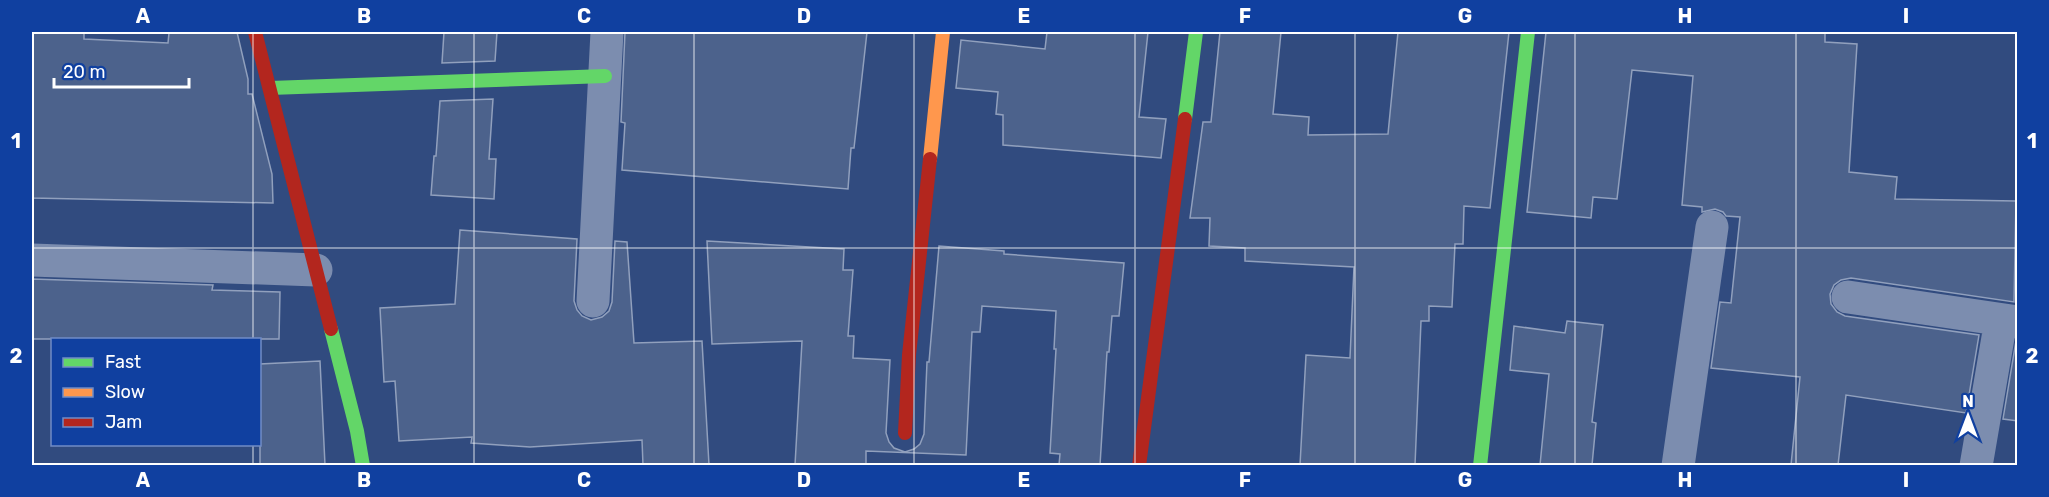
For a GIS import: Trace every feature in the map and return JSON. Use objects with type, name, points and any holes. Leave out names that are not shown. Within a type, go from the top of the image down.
[{"type":"street","points":[[255,32],[357,431],[363,465]]},
{"type":"street","points":[[593,301],[607,32]]},
{"type":"street","points":[[905,433],[909,356],[943,32]]},
{"type":"street","points":[[1139,465],[1196,32]]},
{"type":"street","points":[[1480,465],[1528,32]]},
{"type":"street","points":[[270,88],[605,76]]},
{"type":"street","points":[[1678,465],[1712,227]]},
{"type":"street","points":[[32,260],[316,270]]},
{"type":"street","points":[[1848,297],[2009,321],[1976,465]]},
{"type":"building","points":[[32,32],[84,32],[84,39],[168,43],[169,33],[237,32],[248,79],[248,94],[252,94],[272,174],[273,203],[32,198]]},
{"type":"building","points":[[444,32],[497,32],[495,61],[442,63]]},
{"type":"building","points":[[625,32],[867,32],[854,148],[851,148],[848,189],[622,170],[625,123],[621,122]]},
{"type":"building","points":[[1047,32],[1148,32],[1139,117],[1166,119],[1161,158],[1003,145],[1003,115],[996,114],[998,92],[956,88],[961,40],[1045,49]]},
{"type":"building","points":[[1220,32],[1281,32],[1273,114],[1309,117],[1308,135],[1388,134],[1398,32],[1509,32],[1490,208],[1464,206],[1463,244],[1455,244],[1452,307],[1429,306],[1429,321],[1421,321],[1415,465],[1300,465],[1306,355],[1350,358],[1354,267],[1245,261],[1245,248],[1209,246],[1210,218],[1190,218],[1203,122],[1211,122]]},
{"type":"building","points":[[1546,32],[1825,32],[1825,42],[1857,44],[1849,172],[1897,177],[1895,199],[2016,201],[2014,302],[1851,278],[1841,280],[1834,285],[1830,294],[1831,304],[1837,312],[1845,316],[1979,335],[1966,413],[1846,395],[1838,465],[1791,465],[1800,377],[1711,368],[1720,302],[1731,303],[1740,217],[1726,216],[1715,209],[1702,212],[1702,207],[1682,205],[1693,76],[1632,70],[1617,199],[1593,197],[1591,218],[1527,212]]},
{"type":"building","points":[[493,99],[489,159],[496,159],[494,199],[431,195],[440,101]]},
{"type":"building","points":[[460,230],[577,239],[574,301],[582,316],[591,320],[602,317],[609,311],[612,302],[615,241],[627,242],[634,343],[702,341],[709,465],[643,465],[642,440],[530,447],[471,443],[472,437],[399,441],[395,381],[384,382],[380,308],[455,304]]},
{"type":"building","points":[[707,241],[844,249],[843,270],[853,270],[848,336],[854,336],[853,358],[890,360],[886,433],[894,448],[905,452],[920,444],[924,434],[927,362],[929,362],[939,246],[1004,251],[1004,254],[1124,263],[1119,316],[1112,316],[1109,352],[1107,352],[1100,465],[1059,465],[1060,454],[1050,453],[1056,311],[982,306],[980,332],[972,332],[966,455],[866,451],[866,465],[795,465],[802,341],[712,344]]},
{"type":"building","points":[[32,279],[213,285],[212,290],[280,292],[279,339],[32,339]]},
{"type":"building","points":[[1567,321],[1603,325],[1592,422],[1596,423],[1592,465],[1540,465],[1549,374],[1510,370],[1514,326],[1565,333]]},
{"type":"building","points":[[2016,341],[2018,341],[2018,421],[2003,419]]},
{"type":"building","points":[[320,361],[325,465],[260,465],[261,364]]},
{"type":"traffic: fast","points":[[1185,119],[1196,32]]},
{"type":"traffic: fast","points":[[1480,466],[1528,32]]},
{"type":"traffic: fast","points":[[270,88],[605,76]]},
{"type":"traffic: fast","points":[[331,329],[357,431],[363,466]]},
{"type":"traffic: slow","points":[[930,159],[943,32]]},
{"type":"traffic: jam","points":[[255,32],[331,329]]},
{"type":"traffic: jam","points":[[1139,466],[1185,119]]},
{"type":"traffic: jam","points":[[905,433],[909,355],[930,159]]}]
